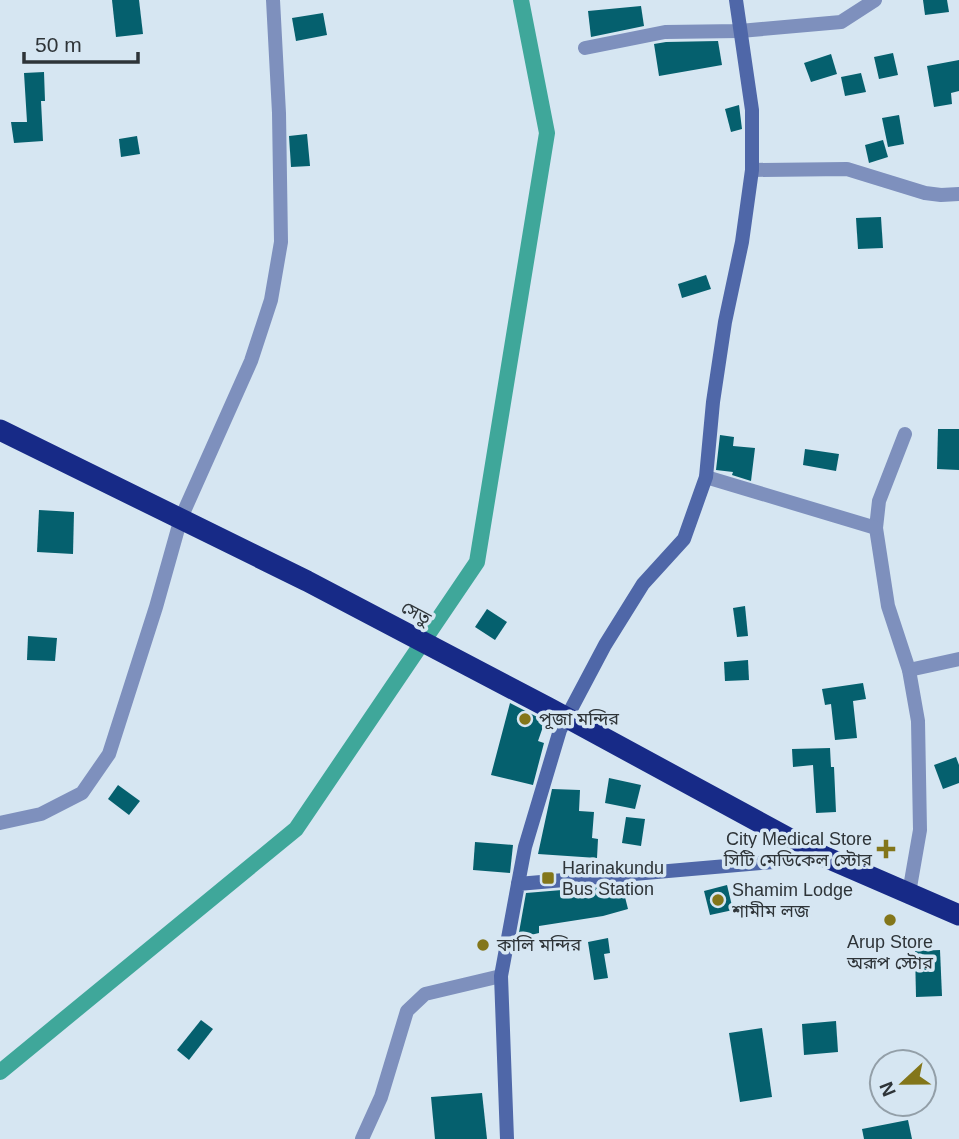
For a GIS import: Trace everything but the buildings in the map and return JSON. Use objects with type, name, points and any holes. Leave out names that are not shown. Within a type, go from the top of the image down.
[{"type":"highway","name":"সেতু","points":[[0,430],[181,518],[554,710],[816,853],[959,915]]},
{"type":"street","points":[[0,823],[41,814],[82,793],[110,754],[181,518],[251,361],[271,300],[281,242],[279,113],[273,0]]},
{"type":"street","points":[[507,1139],[501,976],[525,847],[560,730],[605,645],[643,584],[684,539],[706,477],[713,402],[752,170],[752,110],[736,0]]},
{"type":"street","points":[[586,48],[665,32],[740,31],[841,22],[875,0]]},
{"type":"street","points":[[752,170],[847,169],[925,193],[959,194]]},
{"type":"street","points":[[905,434],[879,501],[876,528],[888,606],[909,670],[918,721],[920,830],[909,893]]},
{"type":"street","points":[[706,477],[876,528]]},
{"type":"street","points":[[909,670],[959,659]]},
{"type":"street","points":[[518,884],[774,862],[816,853]]},
{"type":"street","points":[[362,1139],[381,1097],[407,1011],[425,994],[501,976]]},
{"type":"waterway","points":[[0,1072],[296,829],[477,562],[547,133],[521,0]]},
{"type":"place","name":"পূজা মন্দির","points":[[525,719]]},
{"type":"place","name":"City Medical Store সিটি মেডিকেল স্টোর","points":[[886,849]]},
{"type":"place","name":"Harinakundu Bus Station","points":[[548,878]]},
{"type":"place","name":"Shamim Lodge শামীম লজ","points":[[718,900]]},
{"type":"place","name":"Arup Store অরূপ স্টোর","points":[[890,920]]},
{"type":"place","name":"কালি মন্দির","points":[[483,945]]}]
